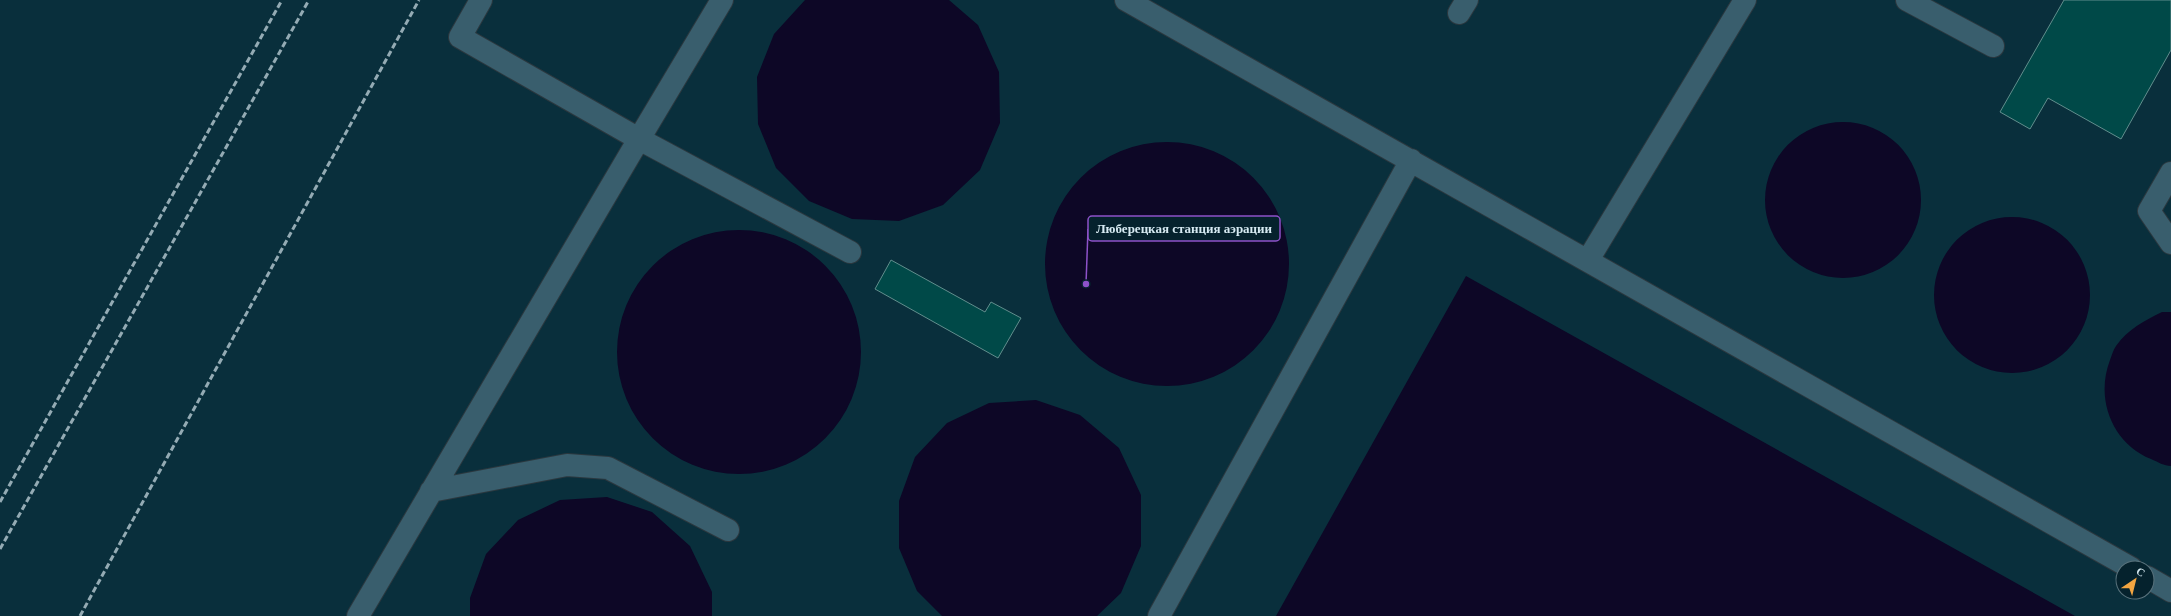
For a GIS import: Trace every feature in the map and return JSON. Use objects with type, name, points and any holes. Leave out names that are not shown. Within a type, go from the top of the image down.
[{"type":"street","points":[[481,0],[460,37],[639,139],[850,252]]},
{"type":"street","points":[[358,616],[722,0]]},
{"type":"street","points":[[1126,0],[2117,560]]},
{"type":"street","points":[[1588,260],[1745,0]]},
{"type":"street","points":[[1907,0],[1994,46]]},
{"type":"street","points":[[1160,616],[1411,160]]},
{"type":"street","points":[[2171,173],[2149,211],[2171,243]]},
{"type":"street","points":[[432,491],[567,465],[608,468],[728,530]]},
{"type":"street","points":[[2155,582],[2171,591]]},
{"type":"shaded area","points":[[0,0],[2171,0],[2171,616],[0,616]]},
{"type":"shaded area","points":[[805,0],[949,0],[978,25],[999,72],[1000,123],[980,170],[943,205],[899,221],[852,219],[809,201],[776,168],[758,124],[757,77],[774,34]]},
{"type":"shaded area","points":[[1843,122],[1866,125],[1880,131],[1898,145],[1912,163],[1918,177],[1921,200],[1918,223],[1912,237],[1898,255],[1880,269],[1866,275],[1843,278],[1820,275],[1806,269],[1788,255],[1774,237],[1768,223],[1765,200],[1768,177],[1774,163],[1788,145],[1806,131],[1820,125]]},
{"type":"shaded area","points":[[1167,142],[1191,144],[1214,151],[1235,163],[1253,178],[1268,196],[1280,217],[1287,240],[1289,264],[1287,288],[1280,311],[1268,332],[1253,350],[1235,365],[1214,377],[1191,384],[1167,386],[1143,384],[1120,377],[1099,365],[1081,350],[1066,332],[1054,311],[1047,288],[1045,264],[1047,240],[1054,217],[1066,196],[1081,178],[1099,163],[1120,151],[1143,144]]},
{"type":"shaded area","points":[[2012,217],[2035,220],[2049,226],[2067,240],[2081,258],[2087,272],[2090,295],[2087,318],[2081,332],[2067,350],[2049,364],[2035,370],[2012,373],[1989,370],[1975,364],[1957,350],[1943,332],[1937,318],[1934,295],[1937,272],[1943,258],[1957,240],[1975,226],[1989,220]]},
{"type":"shaded area","points":[[739,230],[763,232],[786,239],[807,251],[825,266],[840,284],[852,305],[859,328],[861,352],[859,376],[852,399],[840,420],[825,438],[807,453],[786,465],[763,472],[739,474],[715,472],[692,465],[671,453],[653,438],[638,420],[626,399],[619,376],[617,352],[619,328],[626,305],[638,284],[653,266],[671,251],[692,239],[715,232]]},
{"type":"shaded area","points":[[1466,276],[2075,616],[1276,616]]},
{"type":"shaded area","points":[[2162,312],[2171,312],[2171,466],[2163,465],[2137,452],[2126,442],[2117,431],[2110,418],[2106,404],[2105,390],[2106,375],[2113,351],[2116,346],[2131,330]]},
{"type":"shaded area","points":[[1036,400],[1080,415],[1119,448],[1141,495],[1141,546],[1121,593],[1097,616],[942,616],[917,591],[899,548],[899,501],[915,457],[947,423],[989,403]]},
{"type":"shaded area","points":[[607,497],[652,512],[690,546],[712,592],[712,616],[470,616],[470,598],[486,554],[518,520],[560,500]]},
{"type":"building","points":[[2064,0],[2171,0],[2171,50],[2121,139],[2048,98],[2030,129],[2000,112]]},
{"type":"building","points":[[891,260],[985,312],[991,302],[1021,318],[998,358],[875,289]]},
{"type":"railway","points":[[0,502],[282,0]]},
{"type":"railway","points":[[0,549],[309,0]]},
{"type":"railway","points":[[80,616],[419,0]]},
{"type":"place","name":"Люберецкая станция аэрации","points":[[1086,284]]}]
